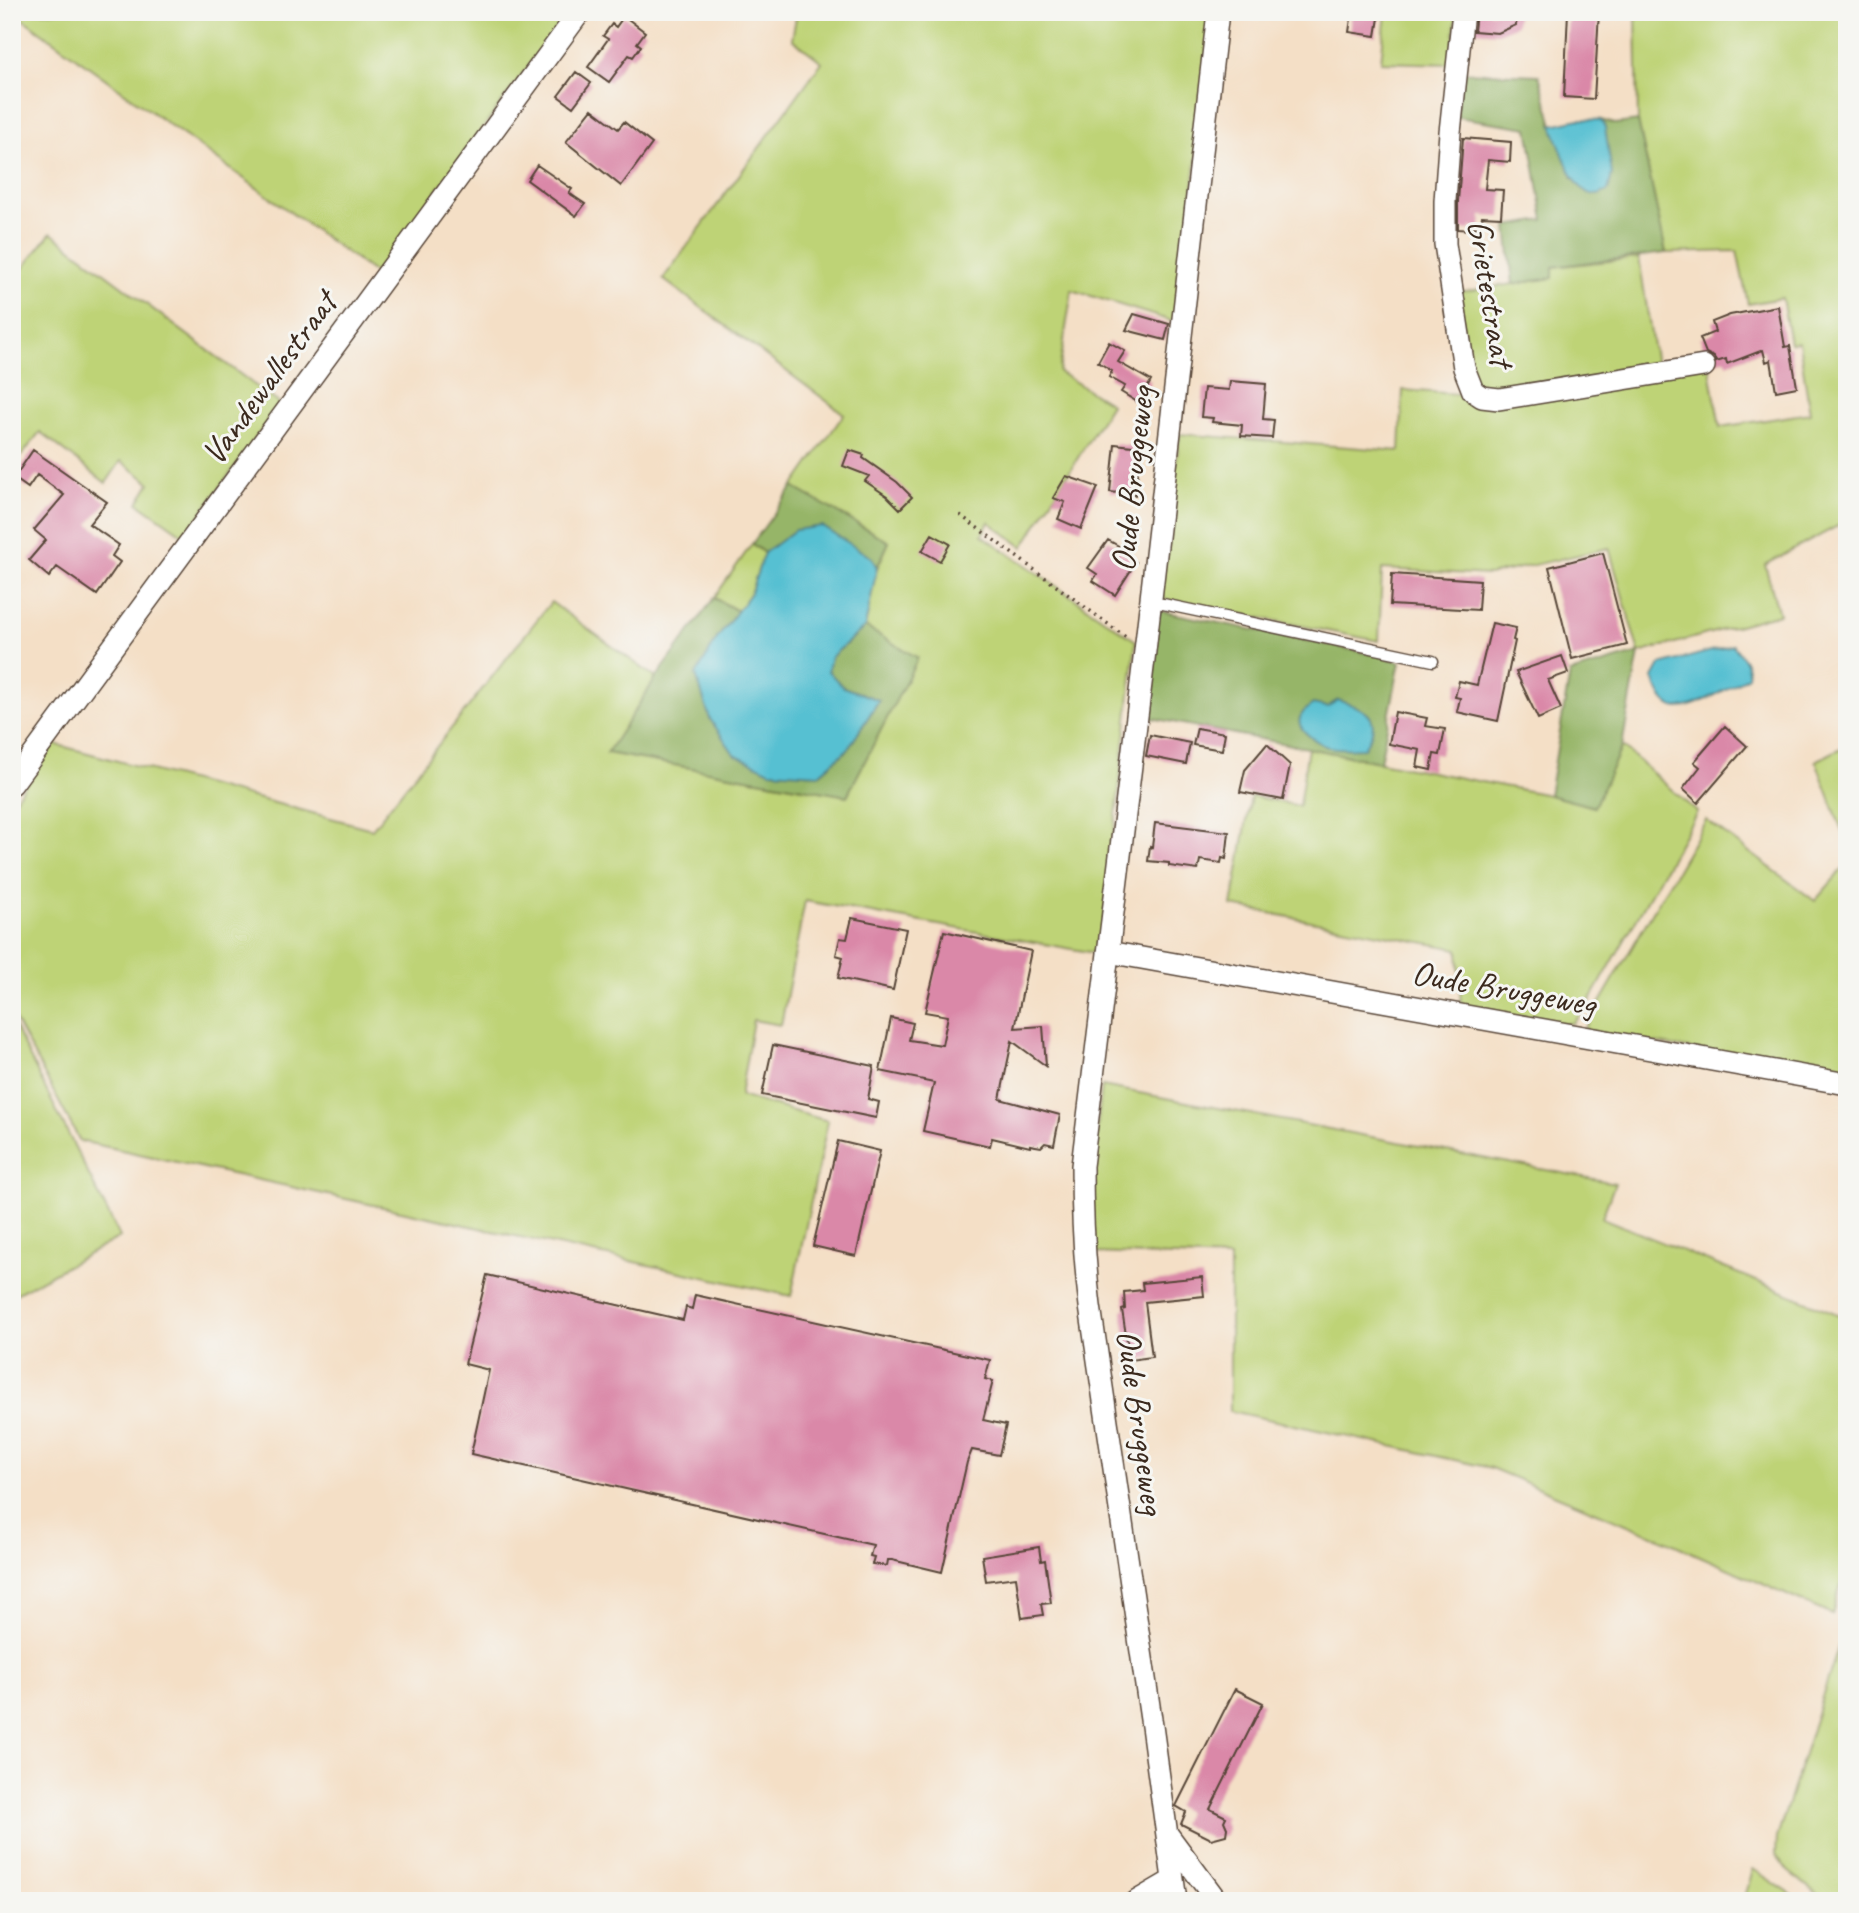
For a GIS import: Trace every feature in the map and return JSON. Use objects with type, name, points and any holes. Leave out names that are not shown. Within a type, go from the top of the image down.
[{"type":"street","name":"Vandewallestraat","points":[[12,784],[580,12]]},
{"type":"street","name":"Oude Bruggeweg","points":[[1175,1890],[1084,1256],[1082,1166],[1151,603],[1218,12]]},
{"type":"street","name":"Grietestraat","points":[[1464,12],[1450,132],[1444,226],[1452,298],[1464,368],[1473,391],[1482,397],[1499,399],[1704,366]]},
{"type":"street","name":"Oude Bruggeweg","points":[[1108,953],[1847,1084]]},
{"type":"street","points":[[1167,1834],[1217,1901]]},
{"type":"street","points":[[1137,1901],[1175,1890]]},
{"type":"lane","points":[[1151,603],[1433,661]]},
{"type":"path","points":[[960,515],[1145,651]]},
{"type":"green space","points":[[13,12],[568,12],[376,274]]},
{"type":"green space","points":[[797,12],[1213,12],[1178,323],[1072,290],[1059,372],[1111,404],[1023,547],[989,522],[982,535],[1136,641],[1100,954],[805,901],[781,1025],[753,1020],[740,1096],[828,1121],[791,1296],[80,1141],[12,1014],[12,803],[54,744],[372,829],[551,602],[656,678],[608,753],[847,796],[917,658],[865,627],[877,568],[889,542],[793,487],[844,414],[663,279],[822,62],[792,39]]},
{"type":"green space","points":[[1386,12],[1457,12],[1451,64],[1381,62]]},
{"type":"green space","points":[[1636,12],[1847,12],[1847,521],[1765,565],[1779,614],[1639,653],[1609,548],[1489,575],[1382,569],[1379,641],[1158,598],[1180,434],[1400,451],[1403,390],[1471,395],[1459,292],[1553,278],[1552,267],[1639,258],[1657,371],[1709,363],[1720,427],[1810,413],[1799,342],[1790,343],[1782,298],[1748,304],[1737,251],[1666,253],[1638,121]]},
{"type":"green space","points":[[1461,72],[1539,75],[1553,125],[1573,178],[1605,128],[1601,120],[1615,124],[1638,121],[1666,253],[1553,267],[1553,278],[1513,284],[1507,226],[1544,220],[1528,128],[1457,117]]},
{"type":"green space","points":[[51,233],[280,404],[185,536],[138,503],[150,483],[121,461],[106,483],[40,432],[12,468],[12,282]]},
{"type":"green space","points":[[793,487],[889,542],[877,568],[872,558],[795,531],[764,553],[752,544]]},
{"type":"green space","points":[[752,544],[764,553],[750,594],[738,611],[714,598]]},
{"type":"green space","points":[[714,598],[738,611],[716,640],[819,774],[848,749],[879,700],[843,687],[827,671],[831,657],[865,627],[918,658],[847,796],[607,753],[656,678]]},
{"type":"green space","points":[[1156,610],[1400,662],[1380,762],[1146,717]]},
{"type":"green space","points":[[1639,653],[1622,746],[1594,807],[1549,795],[1570,673]]},
{"type":"green space","points":[[1847,745],[1847,844],[1816,761]]},
{"type":"green space","points":[[1622,746],[1697,812],[1585,1010],[1573,1023],[1557,1025],[1461,1009],[1458,949],[1232,906],[1251,796],[1299,806],[1308,748],[1593,806]]},
{"type":"green space","points":[[1706,820],[1815,901],[1847,864],[1847,1078],[1584,1030]]},
{"type":"green space","points":[[12,1022],[120,1237],[12,1296]]},
{"type":"green space","points":[[1102,1086],[1615,1183],[1602,1218],[1847,1318],[1847,1563],[1832,1615],[1662,1539],[1491,1468],[1230,1411],[1230,1258],[1092,1253],[1092,1190]]},
{"type":"green space","points":[[1847,1620],[1847,1901],[1826,1901],[1788,1871],[1776,1854],[1777,1838]]},
{"type":"green space","points":[[1753,1869],[1801,1901],[1744,1901]]},
{"type":"water","points":[[1579,119],[1601,120],[1605,127],[1612,174],[1608,191],[1600,195],[1588,193],[1574,178],[1552,125]]},
{"type":"water","points":[[822,526],[872,558],[877,568],[865,627],[831,657],[828,671],[843,687],[879,700],[848,749],[819,774],[770,771],[734,754],[710,719],[696,675],[716,640],[750,594],[764,553],[795,530]]},
{"type":"water","points":[[1733,645],[1746,664],[1748,676],[1702,701],[1683,708],[1676,708],[1663,700],[1653,678],[1660,665]]},
{"type":"water","points":[[1338,700],[1357,707],[1369,716],[1373,729],[1364,748],[1324,746],[1301,727],[1299,722],[1302,713],[1313,704],[1327,707]]},
{"type":"building","points":[[1352,12],[1380,12],[1376,36],[1349,32]]},
{"type":"building","points":[[1476,12],[1518,12],[1516,25],[1498,33],[1474,31]]},
{"type":"building","points":[[1568,12],[1599,12],[1594,99],[1564,97]]},
{"type":"building","points":[[624,16],[645,32],[637,43],[641,46],[633,57],[629,55],[609,82],[588,67],[608,39],[603,36],[612,24],[616,27]]},
{"type":"building","points":[[576,72],[591,83],[573,107],[558,96]]},
{"type":"building","points":[[592,109],[618,129],[624,122],[652,144],[621,186],[566,142]]},
{"type":"building","points":[[1463,138],[1511,142],[1510,162],[1488,160],[1485,189],[1503,190],[1501,217],[1482,216],[1481,228],[1471,227],[1471,230],[1458,229]]},
{"type":"building","points":[[537,165],[572,189],[569,193],[585,204],[576,216],[527,180]]},
{"type":"building","points":[[1778,306],[1785,347],[1790,346],[1797,387],[1776,391],[1771,360],[1766,362],[1763,350],[1727,364],[1726,359],[1716,362],[1714,357],[1706,353],[1700,338],[1715,332],[1712,322],[1730,315]]},
{"type":"building","points":[[1134,314],[1169,324],[1165,340],[1126,330]]},
{"type":"building","points":[[1109,342],[1125,351],[1118,362],[1151,381],[1139,403],[1121,392],[1125,386],[1109,377],[1112,371],[1098,362]]},
{"type":"building","points":[[1230,381],[1266,384],[1263,419],[1274,420],[1272,438],[1241,436],[1242,425],[1212,422],[1213,418],[1201,417],[1204,388],[1229,390]]},
{"type":"building","points":[[1115,444],[1141,447],[1135,495],[1110,492]]},
{"type":"building","points":[[33,450],[107,502],[89,524],[119,545],[112,556],[120,562],[97,595],[57,567],[49,577],[29,560],[46,540],[34,530],[64,495],[37,475],[28,488],[14,478]]},
{"type":"building","points":[[849,450],[864,455],[863,458],[897,482],[912,497],[900,509],[865,481],[869,476],[843,466]]},
{"type":"building","points":[[1066,476],[1098,487],[1081,529],[1058,519],[1065,502],[1053,498]]},
{"type":"building","points":[[932,534],[950,544],[940,561],[922,551]]},
{"type":"building","points":[[1108,540],[1122,548],[1120,552],[1136,562],[1115,595],[1093,581],[1097,574],[1088,568]]},
{"type":"building","points":[[1603,553],[1627,645],[1572,659],[1549,567]]},
{"type":"building","points":[[1392,574],[1480,580],[1478,610],[1390,605]]},
{"type":"building","points":[[1492,623],[1516,628],[1498,721],[1457,712],[1460,698],[1455,697],[1459,681],[1477,685]]},
{"type":"building","points":[[1562,656],[1568,673],[1548,680],[1561,709],[1538,719],[1516,672]]},
{"type":"building","points":[[1395,712],[1427,718],[1425,726],[1445,729],[1440,755],[1434,754],[1431,770],[1417,767],[1420,750],[1389,744]]},
{"type":"building","points":[[1725,726],[1747,746],[1698,803],[1683,789],[1700,767],[1694,762]]},
{"type":"building","points":[[1197,728],[1225,733],[1222,750],[1193,745]]},
{"type":"building","points":[[1150,735],[1190,743],[1186,764],[1146,756]]},
{"type":"building","points":[[1267,744],[1290,765],[1283,800],[1240,792],[1245,770]]},
{"type":"building","points":[[1155,823],[1229,832],[1226,859],[1222,858],[1221,863],[1200,860],[1198,870],[1148,861]]},
{"type":"building","points":[[852,918],[906,929],[893,990],[838,978],[843,957],[836,955],[840,938],[847,939]]},
{"type":"building","points":[[944,931],[1031,951],[1015,1028],[1043,1026],[1046,1066],[1012,1041],[1000,1099],[1060,1115],[1054,1145],[1045,1143],[1041,1147],[1030,1147],[992,1138],[990,1146],[923,1131],[934,1083],[880,1071],[891,1018],[913,1023],[909,1040],[942,1045],[948,1016],[925,1012]]},
{"type":"building","points":[[773,1045],[874,1066],[868,1099],[879,1102],[876,1118],[762,1095]]},
{"type":"building","points":[[838,1141],[880,1151],[856,1256],[813,1246]]},
{"type":"building","points":[[487,1275],[683,1320],[686,1307],[692,1309],[695,1295],[990,1360],[985,1379],[993,1381],[983,1420],[1006,1425],[999,1455],[972,1450],[942,1572],[892,1560],[888,1560],[887,1566],[872,1564],[874,1557],[870,1556],[873,1545],[471,1454],[489,1370],[465,1364]]},
{"type":"building","points":[[1202,1277],[1204,1296],[1145,1302],[1152,1357],[1130,1360],[1122,1310],[1125,1309],[1124,1292],[1143,1290],[1142,1283]]},
{"type":"building","points":[[1039,1547],[1041,1561],[1045,1560],[1051,1603],[1041,1604],[1043,1615],[1022,1618],[1016,1577],[986,1581],[982,1556]]},
{"type":"building","points":[[1235,1689],[1263,1703],[1210,1809],[1226,1817],[1226,1835],[1211,1839],[1181,1824],[1186,1812],[1176,1806]]}]
